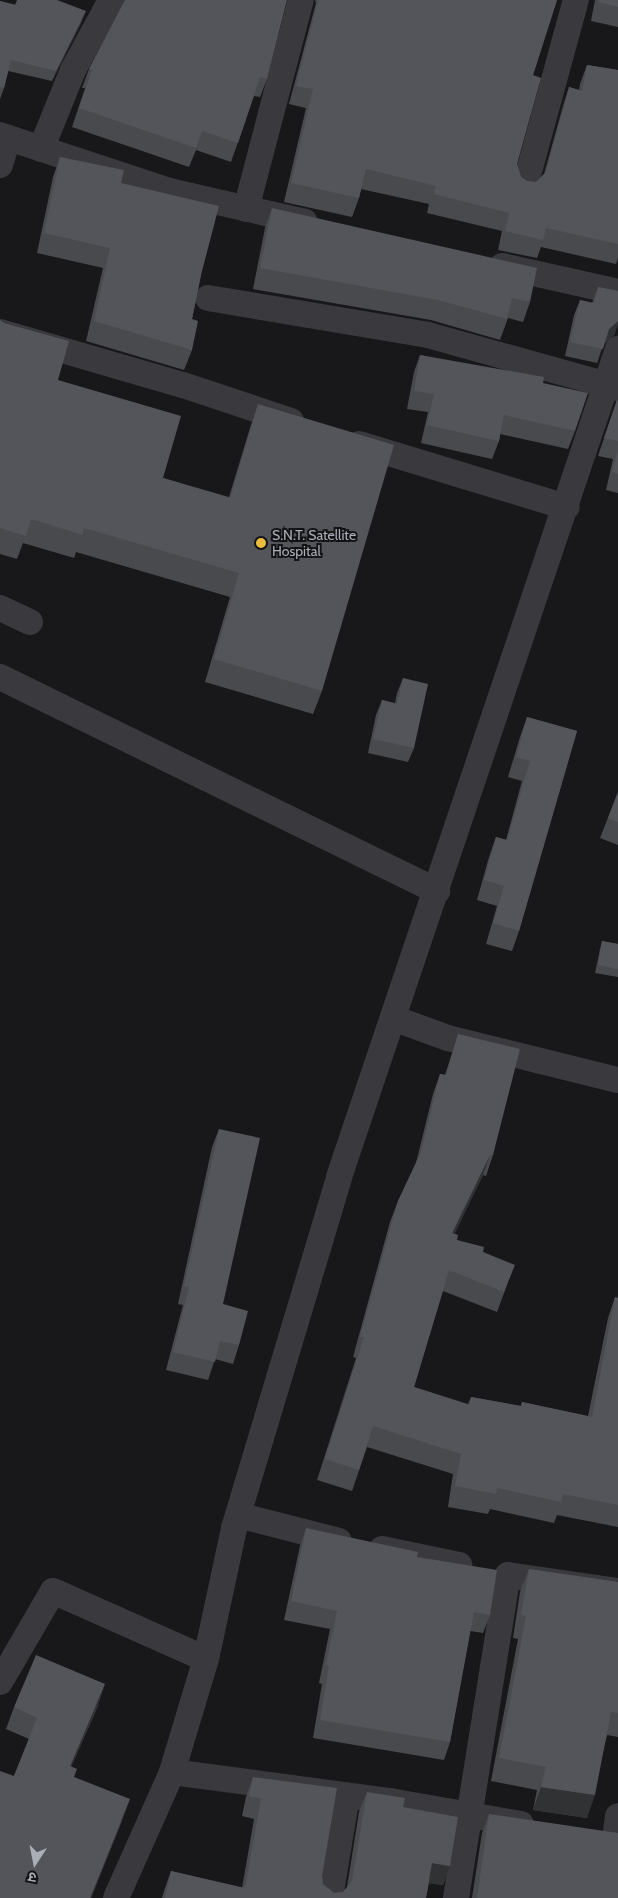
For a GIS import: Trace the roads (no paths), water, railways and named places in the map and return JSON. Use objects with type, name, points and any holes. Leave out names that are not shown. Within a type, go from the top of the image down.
[{"type":"street","points":[[41,149],[72,70],[111,0]]},
{"type":"street","points":[[246,209],[301,0]]},
{"type":"street","points":[[525,186],[576,0]]},
{"type":"street","points":[[0,165],[4,136],[169,191],[332,228]]},
{"type":"street","points":[[475,260],[618,292]]},
{"type":"street","points":[[208,298],[428,335],[612,387]]},
{"type":"street","points":[[0,332],[183,385],[323,432],[566,507]]},
{"type":"street","points":[[116,1898],[172,1772],[206,1659],[238,1515],[339,1177],[566,507],[612,387],[618,349]]},
{"type":"street","points":[[0,608],[30,622]]},
{"type":"street","points":[[0,677],[436,891]]},
{"type":"street","points":[[393,1018],[448,1038],[618,1080]]},
{"type":"street","points":[[238,1515],[340,1541],[508,1575],[618,1591]]},
{"type":"street","points":[[456,1898],[508,1575]]},
{"type":"street","points":[[0,1682],[53,1590],[206,1659]]},
{"type":"street","points":[[172,1772],[347,1795],[547,1828]]},
{"type":"street","points":[[330,1898],[347,1795]]},
{"type":"place","name":"S.N.T. Satellite Hospital","points":[[261,543]]}]
